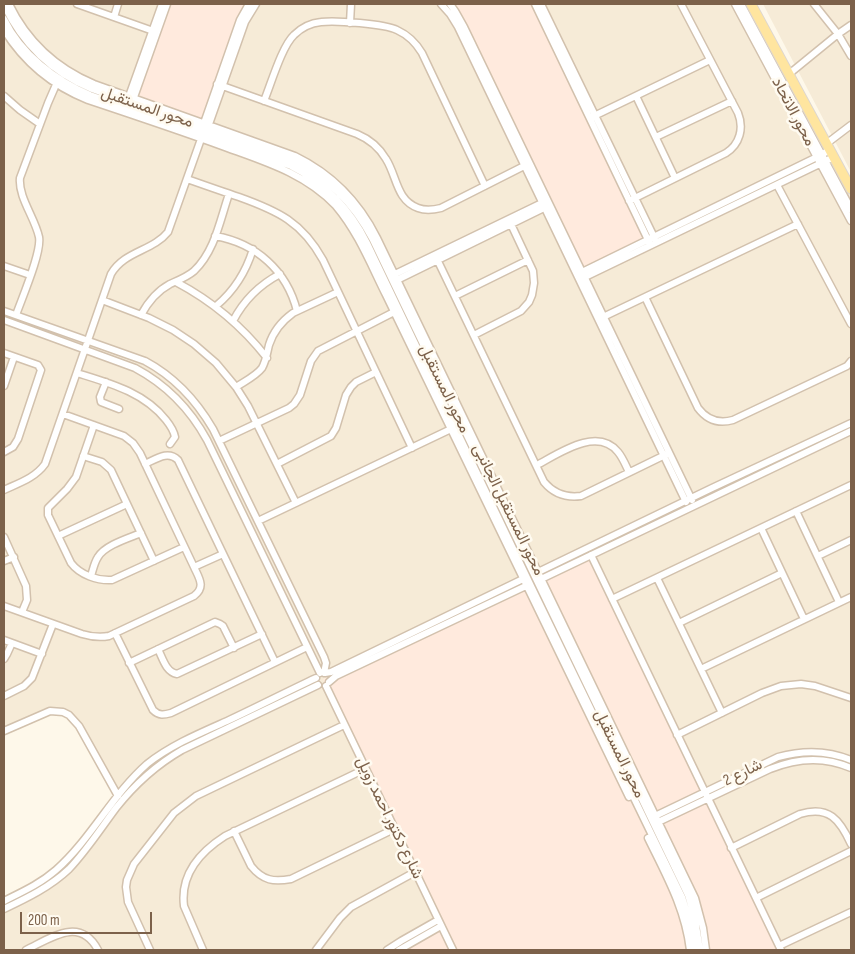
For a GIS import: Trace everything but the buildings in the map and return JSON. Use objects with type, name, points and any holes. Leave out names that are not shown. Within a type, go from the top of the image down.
[{"type":"main road","points":[[751,4],[789,74],[825,155],[851,189]]},
{"type":"street","points":[[9,4],[16,18],[31,39],[58,64],[86,81],[129,102],[167,4]]},
{"type":"street","points":[[77,4],[155,31]]},
{"type":"street","points":[[114,17],[118,4]]},
{"type":"street","points":[[155,31],[162,4]]},
{"type":"street","points":[[220,85],[240,20],[249,4]]},
{"type":"street","points":[[4,490],[34,476],[47,459],[111,274],[124,259],[160,240],[170,229],[220,85],[245,22],[256,4]]},
{"type":"street","points":[[350,23],[351,4]]},
{"type":"street","points":[[441,4],[458,27],[527,165],[692,507]]},
{"type":"street","points":[[450,4],[464,27],[527,165]]},
{"type":"street","points":[[534,4],[592,117],[652,242]]},
{"type":"street","points":[[541,4],[592,117]]},
{"type":"street","points":[[632,199],[726,154],[735,145],[740,133],[740,116],[681,4]]},
{"type":"street","name":"محور الاتحاد","points":[[735,4],[825,155],[851,221]]},
{"type":"street","name":"محور الاتحاد","points":[[741,4],[825,155],[851,208]]},
{"type":"street","points":[[814,4],[838,34],[851,56]]},
{"type":"street","name":"محور المستقبل","points":[[4,5],[11,20],[40,56],[84,86],[204,130],[291,166],[325,187],[339,201],[355,221],[391,280],[530,575]]},
{"type":"street","name":"محور المستقبل","points":[[4,19],[16,39],[57,81],[82,92],[129,102],[146,117]]},
{"type":"street","points":[[264,101],[286,43],[302,29],[316,23],[331,21],[394,28],[416,43],[422,53],[485,186]]},
{"type":"street","points":[[789,74],[851,25]]},
{"type":"street","name":"محور المستقبل الجانبى","points":[[4,30],[25,58],[40,72],[57,81],[72,93],[88,100],[146,117],[204,130],[295,156],[314,166],[332,179],[354,202],[367,220],[391,280]]},
{"type":"street","points":[[592,117],[710,60]]},
{"type":"street","points":[[16,315],[39,251],[40,239],[21,189],[20,181],[57,81]]},
{"type":"street","points":[[220,85],[357,134],[368,140],[386,158],[402,195],[408,202],[419,208],[428,210],[441,208],[527,165]]},
{"type":"street","points":[[636,96],[675,178]]},
{"type":"street","points":[[4,97],[40,124]]},
{"type":"street","points":[[656,137],[732,101]]},
{"type":"street","points":[[581,276],[777,184],[825,155],[851,126]]},
{"type":"street","name":"محور المستقبل الجانبى","points":[[204,130],[305,180],[320,191],[341,212],[352,228],[389,294],[394,312],[451,429],[534,582],[649,823],[682,910],[690,950]]},
{"type":"street","points":[[652,242],[825,155]]},
{"type":"street","points":[[187,179],[270,208],[298,227],[310,239],[319,253],[412,448]]},
{"type":"street","points":[[777,184],[851,324]]},
{"type":"street","points":[[141,315],[154,296],[163,289],[187,277],[209,252],[229,194]]},
{"type":"street","points":[[391,280],[546,204]]},
{"type":"street","points":[[474,334],[521,311],[532,295],[533,271],[510,222]]},
{"type":"street","points":[[601,318],[798,224]]},
{"type":"street","points":[[215,236],[235,240],[253,249],[267,260],[280,274],[290,292],[297,311]]},
{"type":"street","points":[[216,306],[237,284],[248,264],[253,249]]},
{"type":"street","points":[[436,257],[544,482],[550,488],[568,496],[585,494],[666,454]]},
{"type":"street","points":[[455,296],[528,260]]},
{"type":"street","points":[[4,266],[30,276]]},
{"type":"street","points":[[233,321],[240,308],[250,296],[261,286],[280,274]]},
{"type":"street","name":"محور المستقبل","points":[[391,280],[389,294],[534,582]]},
{"type":"street","points":[[176,282],[216,306],[254,342],[266,358]]},
{"type":"street","points":[[236,387],[256,374],[262,366],[271,340],[288,317],[338,292]]},
{"type":"street","points":[[645,297],[698,408],[704,415],[716,421],[734,420],[847,366],[851,361]]},
{"type":"street","points":[[102,300],[173,330],[194,344],[216,363],[236,387],[248,406],[296,503]]},
{"type":"street","points":[[4,310],[138,358],[174,381],[198,406],[219,441],[324,657],[326,663],[323,679]]},
{"type":"street","points":[[219,441],[289,408],[300,395],[315,354],[322,348],[394,312]]},
{"type":"street","points":[[4,320],[125,364],[146,374],[181,402],[207,440],[323,679]]},
{"type":"street","points":[[4,353],[38,365],[41,370],[18,439],[13,447],[4,452]]},
{"type":"street","points":[[4,386],[14,357]]},
{"type":"street","points":[[77,372],[132,393],[157,411],[169,424],[175,435],[174,440],[170,444]]},
{"type":"street","points":[[277,464],[330,436],[336,428],[346,395],[351,387],[356,382],[376,372]]},
{"type":"street","points":[[106,382],[100,402],[119,409]]},
{"type":"street","points":[[4,606],[82,634],[95,637],[109,636],[200,591],[201,583],[138,449],[120,434],[62,414]]},
{"type":"street","points":[[377,653],[530,575],[851,423]]},
{"type":"street","points":[[94,425],[79,470],[72,483],[48,508],[48,515],[71,564],[80,572],[104,580],[112,580],[184,547]]},
{"type":"street","points":[[252,531],[259,524],[296,503],[451,429]]},
{"type":"street","points":[[4,909],[39,892],[64,873],[142,778],[162,762],[182,750],[323,679],[331,672],[534,582],[851,431]]},
{"type":"street","points":[[536,465],[582,442],[597,441],[606,443],[616,450],[629,472]]},
{"type":"street","points":[[145,464],[169,455],[176,458],[275,662]]},
{"type":"street","points":[[84,456],[99,460],[113,473],[154,561]]},
{"type":"street","points":[[612,600],[851,485]]},
{"type":"street","points":[[58,536],[127,504]]},
{"type":"street","points":[[796,511],[839,602]]},
{"type":"street","points":[[761,528],[804,619]]},
{"type":"street","points":[[91,576],[96,560],[102,552],[141,533]]},
{"type":"street","points":[[4,537],[26,586],[27,600],[22,612]]},
{"type":"street","points":[[818,556],[851,540]]},
{"type":"street","points":[[194,567],[223,554]]},
{"type":"street","points":[[591,555],[780,948],[851,912]]},
{"type":"street","points":[[4,561],[14,557]]},
{"type":"street","points":[[679,623],[782,573]]},
{"type":"street","points":[[657,578],[722,713]]},
{"type":"street","name":"محور المستقبل الجانبى","points":[[534,582],[649,823],[695,898],[703,928],[706,950]]},
{"type":"street","points":[[701,669],[851,597]]},
{"type":"street","points":[[129,663],[214,622],[218,622],[223,626],[234,648]]},
{"type":"street","points":[[4,696],[18,690],[35,673],[53,624]]},
{"type":"street","points":[[115,634],[153,710],[157,714],[162,715],[171,713],[307,647]]},
{"type":"street","points":[[158,649],[168,670],[178,674],[262,634]]},
{"type":"street","points":[[4,640],[42,654]]},
{"type":"street","points":[[4,659],[12,643]]},
{"type":"street","points":[[4,901],[39,883],[63,864],[118,796],[141,770],[155,758],[170,748],[323,679]]},
{"type":"street","name":"شارع دكتور احمد زويل","points":[[323,679],[453,950]]},
{"type":"street","points":[[677,735],[768,690],[788,685],[816,686],[851,698]]},
{"type":"street","points":[[4,731],[50,711],[63,712],[69,715],[83,732],[118,796]]},
{"type":"street","points":[[150,950],[128,902],[127,880],[134,864],[174,812],[202,793],[344,725]]},
{"type":"street","name":"شارع 2","points":[[649,823],[704,792],[766,762],[790,754],[824,752],[851,760]]},
{"type":"street","name":"شارع 2","points":[[649,823],[708,799],[770,769],[789,762],[809,759],[820,760],[851,768]]},
{"type":"street","points":[[204,950],[184,906],[183,898],[185,884],[191,869],[206,849],[219,839],[365,769]]},
{"type":"street","points":[[732,848],[809,811],[826,813],[834,818],[840,824],[851,844]]},
{"type":"street","points":[[649,823],[682,897],[690,922],[694,950]]},
{"type":"street","points":[[649,823],[688,895],[698,931],[700,950]]},
{"type":"street","points":[[234,832],[254,871],[269,880],[280,881],[291,879],[394,828]]},
{"type":"street","points":[[756,898],[851,851]]},
{"type":"street","points":[[316,950],[340,918],[351,907],[415,872]]},
{"type":"street","points":[[387,950],[401,941],[440,923]]},
{"type":"street","points":[[399,950],[440,923]]},
{"type":"street","points":[[26,950],[62,933],[69,932],[89,937],[98,950]]},
{"type":"shaded area","points":[[4,4],[755,4],[851,183],[851,950],[4,950],[4,905],[33,891],[63,869],[79,852],[117,800],[74,723],[63,713],[51,714],[4,735]]},
{"type":"shaded area","points":[[164,4],[253,4],[205,131],[129,104]]},
{"type":"shaded area","points":[[446,4],[538,4],[652,241],[580,276],[452,11]]},
{"type":"shaded area","points":[[763,4],[851,4],[851,172]]},
{"type":"shaded area","points":[[592,550],[786,950],[393,950],[442,922],[323,679]]}]
